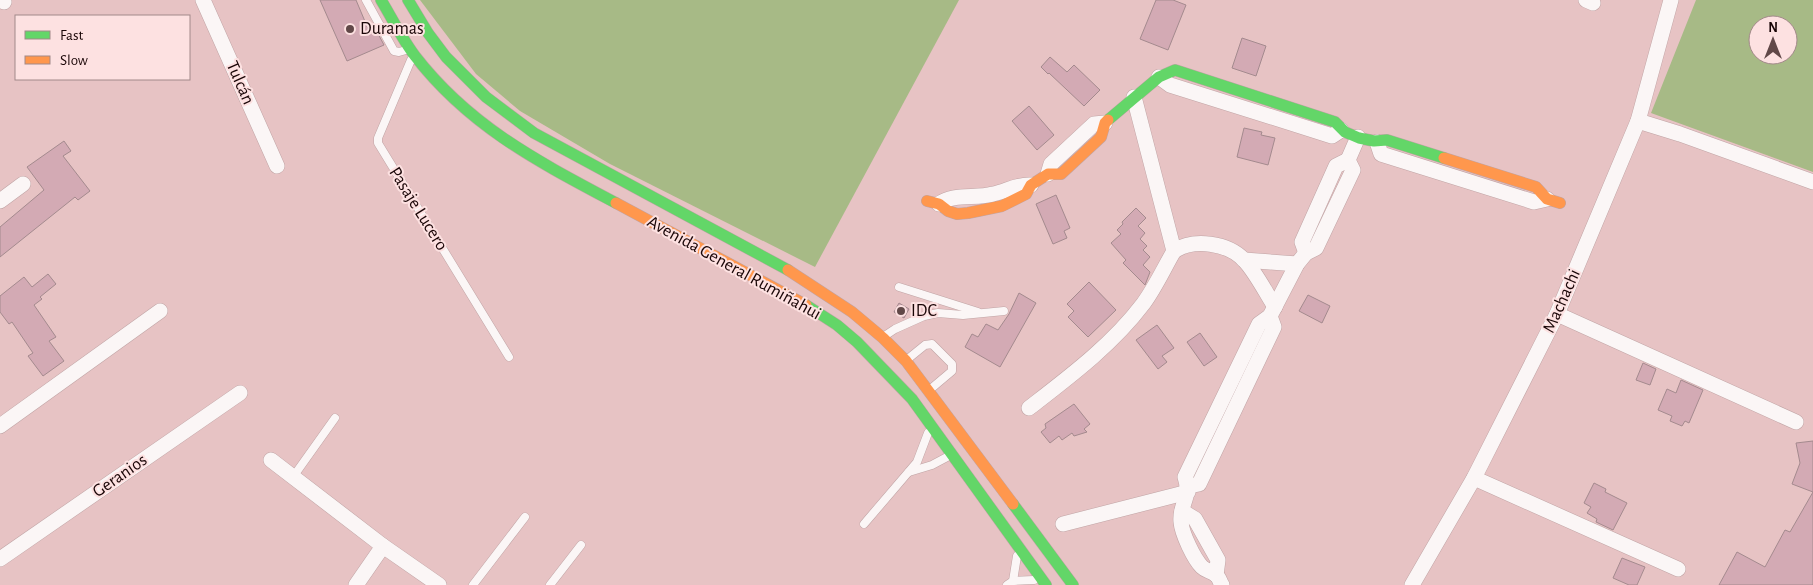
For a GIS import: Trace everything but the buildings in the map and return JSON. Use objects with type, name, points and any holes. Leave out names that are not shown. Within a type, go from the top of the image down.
[{"type":"main road","name":"Avenida General Rumiñahui","points":[[381,0],[412,52],[461,106],[496,134],[527,155],[801,302],[854,338],[912,399],[1043,582]]},
{"type":"main road","name":"Avenida General Rumiñahui","points":[[408,0],[428,33],[446,57],[486,97],[534,133],[801,277],[852,312],[883,338],[906,361],[929,390],[1070,580]]},
{"type":"main road","points":[[1106,123],[1159,76]]},
{"type":"main road","points":[[1340,130],[1377,142]]},
{"type":"main road","points":[[1031,185],[1048,174]]},
{"type":"street","name":"Tulcán","points":[[203,0],[278,166]]},
{"type":"street","name":"Machachi","points":[[1412,585],[1474,478],[1558,314],[1638,121],[1671,0]]},
{"type":"street","points":[[1159,76],[1170,85],[1332,136],[1340,130]]},
{"type":"street","points":[[1134,97],[1174,251]]},
{"type":"street","points":[[1638,121],[1680,134],[1813,182]]},
{"type":"street","points":[[1048,174],[1051,164],[1094,124],[1106,123]]},
{"type":"street","points":[[1219,580],[1203,568],[1188,542],[1181,525],[1182,511],[1188,489],[1185,477],[1259,324],[1272,311],[1302,258],[1302,242],[1336,166],[1348,160],[1358,137]]},
{"type":"street","points":[[1377,142],[1381,154],[1534,202],[1553,201]]},
{"type":"street","points":[[0,201],[23,184]]},
{"type":"street","points":[[933,203],[947,198],[992,195],[1020,184],[1031,185]]},
{"type":"street","points":[[1030,408],[1081,368],[1114,337],[1144,304],[1174,251],[1182,246],[1194,244],[1213,245],[1231,251],[1244,260],[1272,311]]},
{"type":"street","points":[[1244,260],[1302,258]]},
{"type":"street","points":[[3,418],[160,311]]},
{"type":"street","points":[[1558,314],[1796,422]]},
{"type":"street","name":"Geranios","points":[[0,559],[240,393]]},
{"type":"street","points":[[272,460],[383,546],[439,585]]},
{"type":"street","points":[[1474,478],[1678,568]]},
{"type":"street","points":[[1063,524],[1188,489]]},
{"type":"street","points":[[356,585],[383,546]]},
{"type":"street","points":[[1070,580],[1084,585]]},
{"type":"lane","points":[[366,0],[394,51],[412,52]]},
{"type":"lane","name":"Pasaje Lucero","points":[[412,52],[378,138],[378,143],[509,357]]},
{"type":"lane","points":[[899,287],[982,313]]},
{"type":"lane","points":[[883,338],[895,329],[924,316],[938,313],[962,315],[1004,311]]},
{"type":"lane","points":[[906,361],[925,345],[932,344],[952,364],[952,371],[929,390]]},
{"type":"lane","points":[[293,478],[335,418]]},
{"type":"lane","points":[[864,524],[920,457],[931,424]]},
{"type":"lane","points":[[909,472],[932,465],[952,455]]},
{"type":"lane","points":[[473,585],[525,516]]},
{"type":"lane","points":[[550,585],[581,545]]},
{"type":"lane","points":[[1019,548],[1010,583],[1043,582]]},
{"type":"green space","points":[[420,0],[959,0],[815,267],[610,164],[520,111],[476,74]]},
{"type":"green space","points":[[1696,0],[1813,0],[1813,172],[1651,113]]},
{"type":"traffic: fast","points":[[381,0],[401,36],[415,56],[436,81],[482,123],[533,157],[616,203]]},
{"type":"traffic: fast","points":[[408,0],[428,33],[446,57],[486,97],[534,133],[788,270]]},
{"type":"traffic: fast","points":[[1108,120],[1159,77],[1175,70],[1335,122],[1345,132],[1359,138],[1374,141],[1387,140],[1444,158]]},
{"type":"traffic: fast","points":[[806,305],[837,325],[857,342],[912,399],[1046,585]]},
{"type":"traffic: fast","points":[[1013,504],[1073,585]]},
{"type":"traffic: slow","points":[[927,201],[939,204],[948,211],[957,214],[1002,206],[1026,194],[1031,185],[1048,174],[1061,174],[1101,137],[1105,123],[1108,120]]},
{"type":"traffic: slow","points":[[1444,158],[1536,187],[1547,199],[1560,203]]},
{"type":"traffic: slow","points":[[616,203],[806,305]]},
{"type":"traffic: slow","points":[[788,270],[852,312],[883,338],[906,361],[1013,504]]},
{"type":"place","name":"Duramas","points":[[350,29]]},
{"type":"place","name":"IDC","points":[[901,311]]}]
